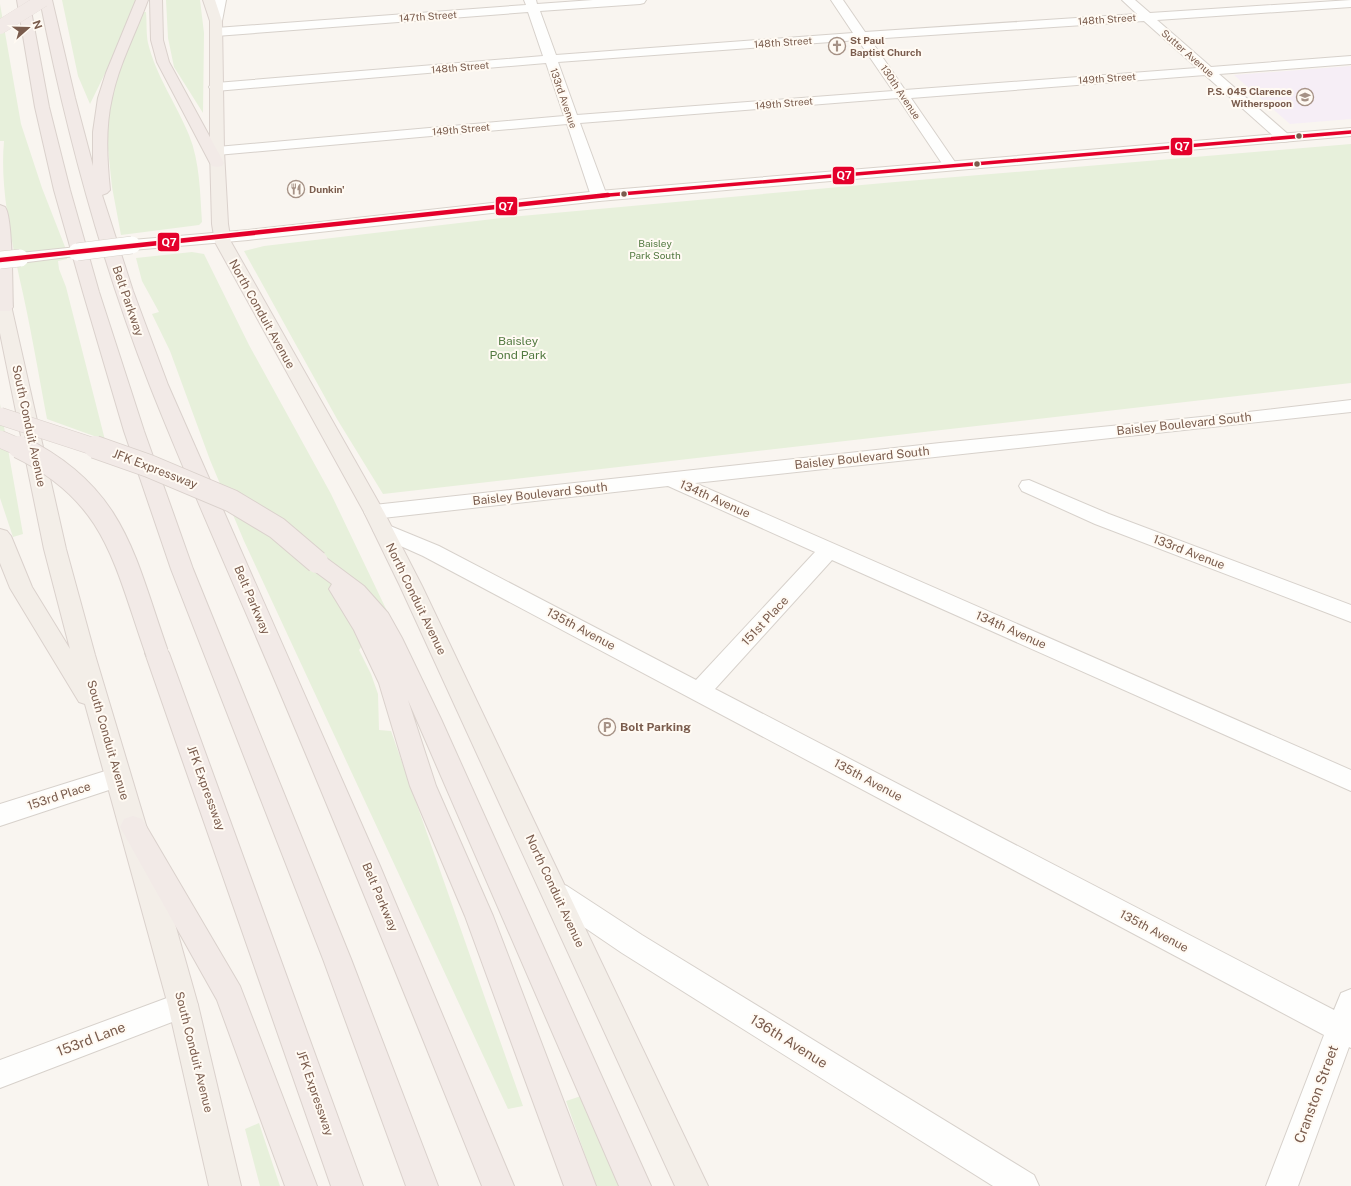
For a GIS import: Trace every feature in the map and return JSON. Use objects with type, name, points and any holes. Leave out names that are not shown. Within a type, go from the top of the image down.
[{"type":"highway","points":[[0,27],[43,0]]},
{"type":"highway","name":"Belt Parkway","points":[[46,0],[63,81],[103,225],[132,313],[159,385],[367,866],[498,1186]]},
{"type":"highway","points":[[103,225],[100,144],[103,107],[112,76],[137,16],[142,0]]},
{"type":"highway","points":[[156,0],[157,40],[163,62],[173,84],[217,157]]},
{"type":"highway","points":[[14,31],[16,4]]},
{"type":"highway","points":[[16,4],[64,197],[91,292],[164,522],[337,959],[422,1186]]},
{"type":"highway","points":[[19,53],[42,107]]},
{"type":"highway","points":[[0,210],[2,229],[2,299]]},
{"type":"highway","name":"JFK Expressway","points":[[0,416],[120,456],[180,478],[232,501],[276,528],[317,562]]},
{"type":"highway","name":"JFK Expressway","points":[[0,439],[26,450],[48,463],[83,492],[98,508],[120,547],[347,1186]]},
{"type":"highway","points":[[317,562],[356,591],[380,619],[391,638],[429,719],[635,1186]]},
{"type":"highway","points":[[317,562],[352,605],[366,628],[391,683],[423,786],[479,916],[580,1186]]},
{"type":"highway","points":[[133,827],[230,995],[301,1186]]},
{"type":"main road","name":"North Conduit Avenue","points":[[209,0],[216,27],[217,157],[222,237],[225,248],[378,521],[411,586],[692,1186]]},
{"type":"main road","name":"South Conduit Avenue","points":[[2,299],[55,549],[183,1005],[225,1186]]},
{"type":"main road","points":[[0,536],[21,588],[102,720]]},
{"type":"street","points":[[216,27],[220,0]]},
{"type":"street","name":"147th Street","points":[[216,27],[532,4],[640,0]]},
{"type":"street","name":"130th Avenue","points":[[837,0],[950,165]]},
{"type":"street","name":"Sutter Avenue","points":[[1128,0],[1284,138]]},
{"type":"street","name":"148th Street","points":[[216,87],[862,36],[1351,3]]},
{"type":"street","name":"133rd Avenue","points":[[532,4],[599,196]]},
{"type":"street","name":"149th Street","points":[[217,157],[572,120],[902,93],[1351,60]]},
{"type":"street","points":[[0,260],[599,196],[1351,132]]},
{"type":"street","name":"Baisley Boulevard South","points":[[378,521],[671,479],[1351,406]]},
{"type":"street","name":"134th Avenue","points":[[671,479],[1351,782]]},
{"type":"street","name":"133rd Avenue","points":[[1029,486],[1102,519],[1351,614]]},
{"type":"street","name":"135th Avenue","points":[[378,521],[431,551],[700,692],[1348,1021]]},
{"type":"street","name":"151st Place","points":[[700,692],[830,549]]},
{"type":"street","name":"153rd Place","points":[[0,815],[118,777]]},
{"type":"street","name":"136th Avenue","points":[[556,894],[620,936],[1023,1186]]},
{"type":"street","name":"153rd Lane","points":[[0,1074],[183,1005]]},
{"type":"street","name":"Cranston Street","points":[[1282,1186],[1348,1021]]},
{"type":"shaded area","name":"P.S. 045 Clarence Witherspoon","points":[[1351,66],[1351,119],[1290,124],[1234,75]]},
{"type":"green space","points":[[62,0],[139,0],[138,6],[90,104],[78,76]]},
{"type":"green space","points":[[166,0],[200,0],[204,33],[203,113],[174,67],[168,38]]},
{"type":"green space","points":[[0,4],[21,124],[42,188],[67,252],[67,259],[58,261],[59,269],[66,287],[105,440],[47,419],[12,243],[3,175],[4,141],[0,141]]},
{"type":"green space","points":[[143,12],[146,12],[147,39],[156,67],[184,123],[193,145],[199,178],[202,222],[199,225],[121,235],[112,187],[107,139],[111,96],[117,76]]},
{"type":"green space","name":"Baisley Pond Park","points":[[1351,144],[1351,383],[383,494],[337,419],[244,251],[264,246],[510,217],[895,182]]},
{"type":"green space","points":[[192,252],[204,254],[249,345],[331,494],[387,611],[359,650],[371,674],[378,694],[379,730],[391,731],[523,1106],[508,1109],[244,541],[210,460],[170,351],[152,314],[159,312],[142,281],[136,258]]},
{"type":"green space","points":[[0,404],[23,534],[13,537],[0,498]]},
{"type":"green space","points":[[581,1096],[622,1186],[596,1186],[566,1101]]},
{"type":"green space","points":[[259,1123],[280,1186],[260,1186],[245,1129]]},
{"type":"transit line","name":"Q7","points":[[0,260],[599,196],[1351,132]]},
{"type":"place","name":"St Paul Baptist Church","points":[[837,46]]},
{"type":"place","name":"P.S. 045 Clarence Witherspoon","points":[[1305,97]]},
{"type":"place","name":"Dunkin'","points":[[296,189]]},
{"type":"place","name":"Bolt Parking","points":[[607,727]]},
{"type":"park label","name":"Baisley Park South","points":[[655,248]]}]
